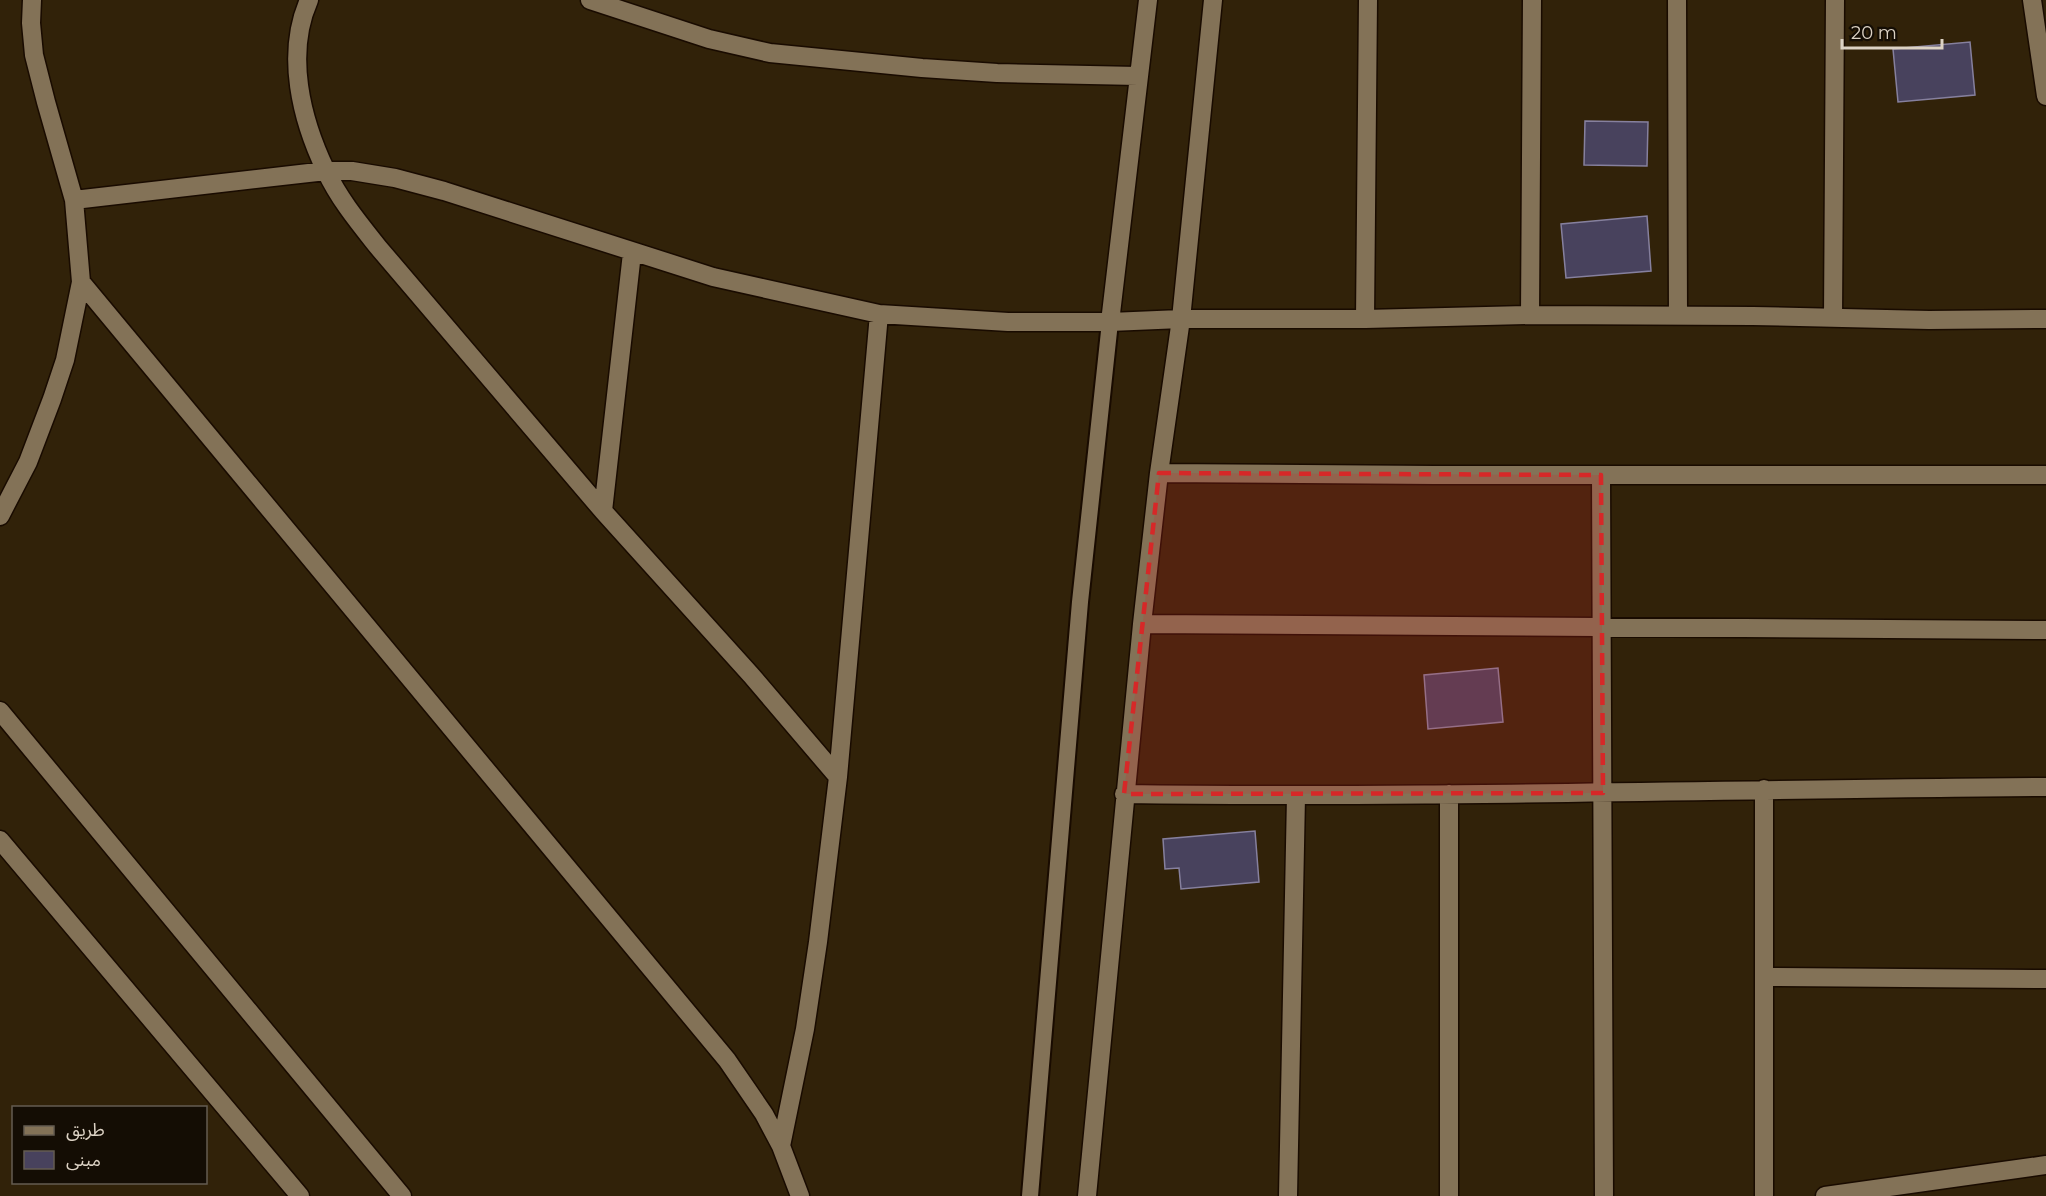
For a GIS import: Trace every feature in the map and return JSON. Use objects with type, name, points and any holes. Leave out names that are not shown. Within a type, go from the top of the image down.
[{"type":"street","points":[[0,516],[28,462],[52,399],[64,360],[81,282],[74,200],[34,55],[31,23],[32,0]]},
{"type":"street","points":[[309,0],[302,15],[297,41],[296,64],[312,136],[326,171],[345,204],[378,247],[603,511],[751,675],[838,777]]},
{"type":"street","points":[[590,0],[709,39],[770,54],[997,73],[1138,76]]},
{"type":"street","points":[[1110,322],[1148,0]]},
{"type":"street","points":[[1087,1196],[1124,794],[1159,473],[1181,319],[1213,0]]},
{"type":"street","points":[[1365,319],[1368,0]]},
{"type":"street","points":[[1530,315],[1532,0]]},
{"type":"street","points":[[1677,0],[1678,316]]},
{"type":"street","points":[[1833,318],[1835,0]]},
{"type":"street","points":[[2032,0],[2046,96]]},
{"type":"street","points":[[74,200],[326,171],[352,171],[395,178],[444,191],[632,253],[713,277],[879,314],[1008,322],[1530,315],[1929,320],[2046,319]]},
{"type":"street","points":[[603,511],[632,253]]},
{"type":"street","points":[[81,282],[727,1060],[764,1114],[781,1146],[800,1196]]},
{"type":"street","points":[[781,1146],[805,1029],[838,777],[879,314]]},
{"type":"street","points":[[1159,473],[2046,475]]},
{"type":"street","points":[[1600,475],[1604,1196]]},
{"type":"street","points":[[1142,624],[2046,630]]},
{"type":"street","points":[[0,711],[402,1196]]},
{"type":"street","points":[[1124,794],[1296,796],[2046,787]]},
{"type":"street","points":[[1764,789],[1764,1196]]},
{"type":"street","points":[[1449,794],[1449,1196]]},
{"type":"street","points":[[1288,1196],[1296,796]]},
{"type":"street","points":[[0,840],[300,1196]]},
{"type":"street","points":[[1764,977],[2046,979]]},
{"type":"street","points":[[1825,1196],[2046,1165]]},
{"type":"lane","points":[[1030,1196],[1080,602],[1110,322]]},
{"type":"highlighted area","points":[[1159,473],[1601,475],[1603,793],[1124,794]]},
{"type":"building","points":[[1970,42],[1975,95],[1898,102],[1893,49]]},
{"type":"building","points":[[1585,121],[1648,122],[1647,166],[1584,165]]},
{"type":"building","points":[[1647,216],[1651,271],[1566,278],[1561,224]]},
{"type":"building","points":[[1498,668],[1503,722],[1428,729],[1424,675]]},
{"type":"building","points":[[1255,831],[1259,882],[1181,889],[1179,868],[1165,869],[1163,839]]}]
